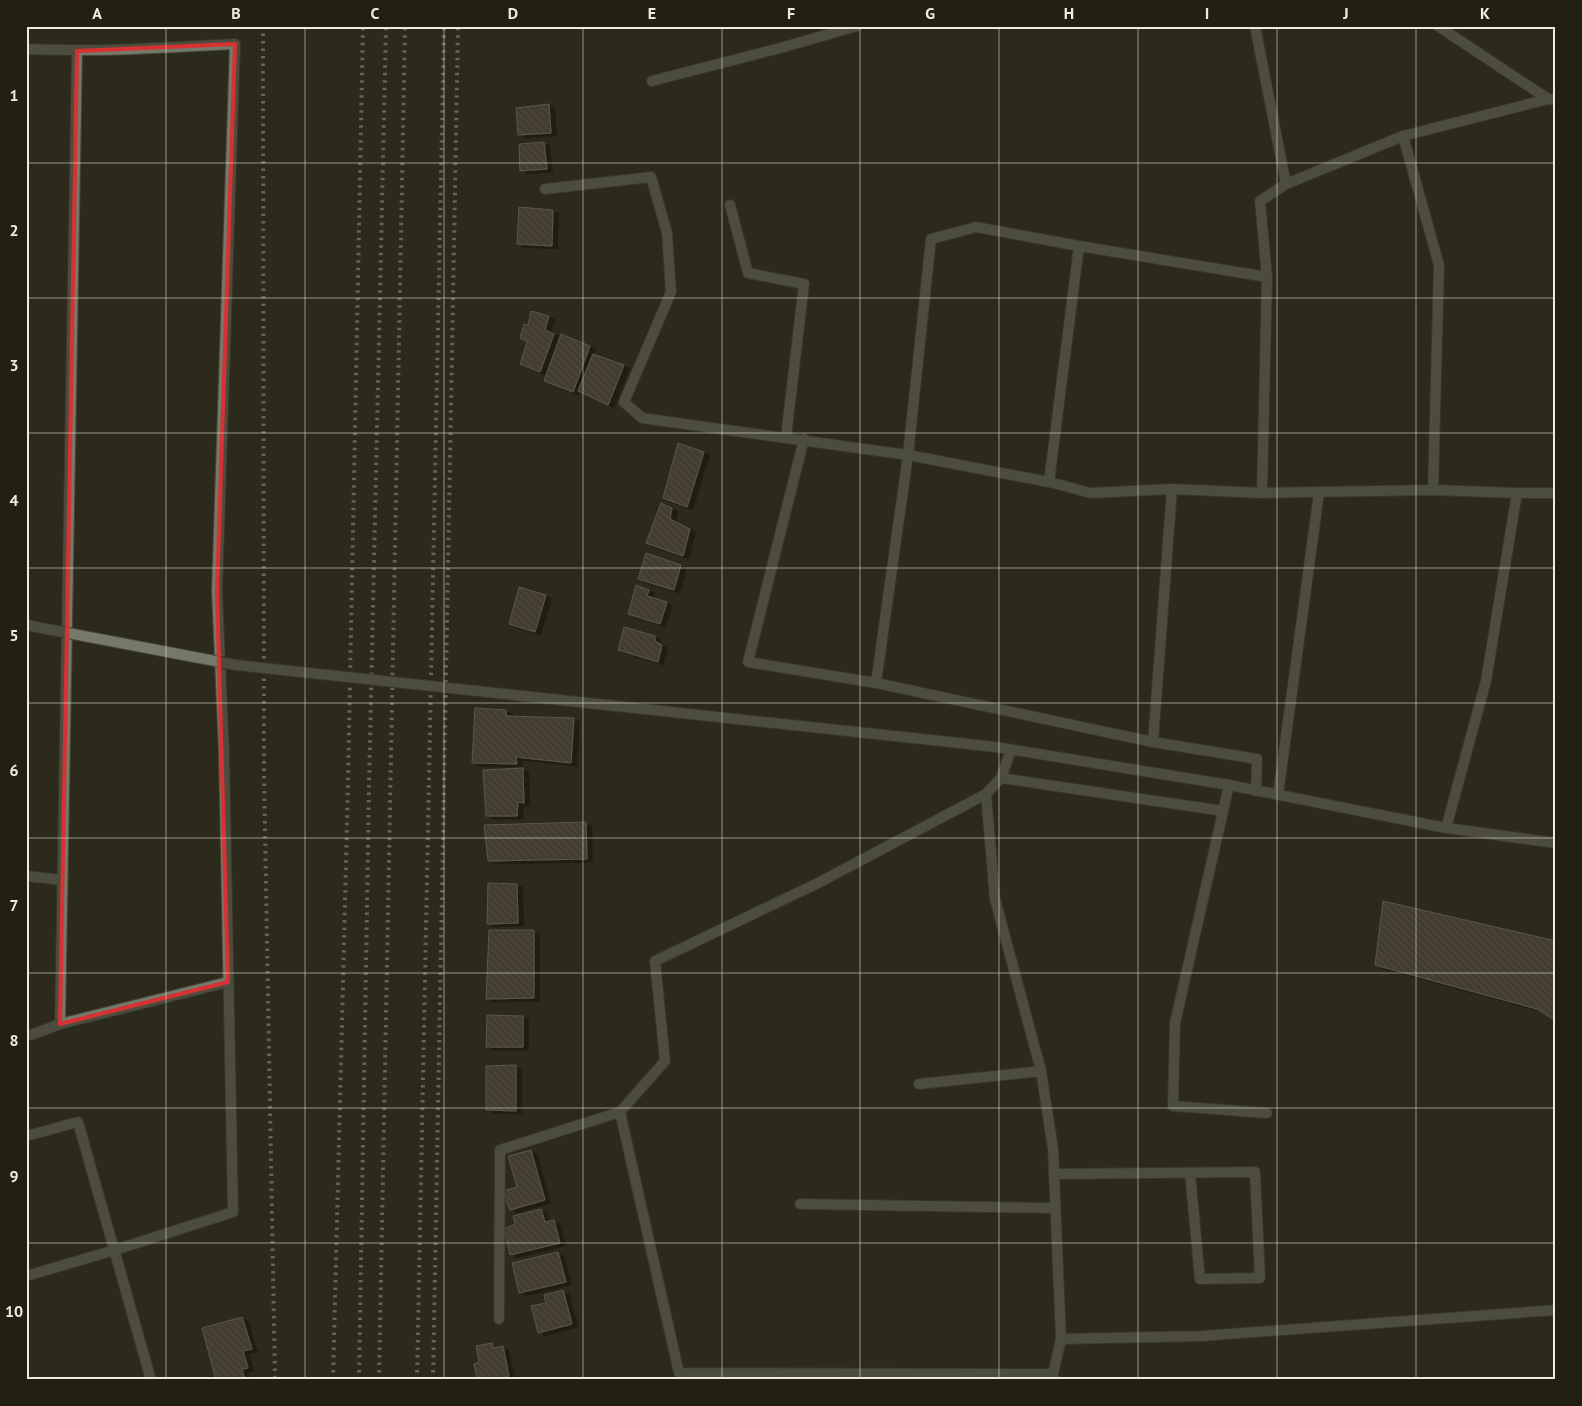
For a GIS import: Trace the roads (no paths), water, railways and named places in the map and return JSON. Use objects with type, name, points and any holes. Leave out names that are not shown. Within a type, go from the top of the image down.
[{"type":"street","points":[[652,81],[857,26]]},
{"type":"street","points":[[1255,26],[1286,184]]},
{"type":"street","points":[[1438,26],[1552,100]]},
{"type":"street","points":[[26,49],[77,51],[160,49],[235,44],[217,591],[224,752],[233,1212],[26,1276]]},
{"type":"street","points":[[60,1024],[77,51]]},
{"type":"street","points":[[1262,493],[1267,277],[1260,201],[1286,184],[1403,136],[1552,100]]},
{"type":"street","points":[[1403,136],[1439,265],[1433,490]]},
{"type":"street","points":[[545,189],[651,177],[667,233],[671,292],[624,402],[642,418],[908,455],[1050,482],[1090,493],[1172,489],[1262,493],[1433,490],[1517,494],[1556,493]]},
{"type":"street","points":[[730,205],[748,273],[804,284],[786,437]]},
{"type":"street","points":[[876,683],[908,455],[931,239],[976,227],[1267,277]]},
{"type":"street","points":[[1050,482],[1079,246]]},
{"type":"street","points":[[804,440],[748,662],[876,683],[1153,742],[1257,760],[1256,791]]},
{"type":"street","points":[[1153,742],[1172,489]]},
{"type":"street","points":[[1278,795],[1319,493]]},
{"type":"street","points":[[1446,828],[1486,681],[1517,494]]},
{"type":"street","points":[[26,625],[236,665],[996,747],[1229,785],[1446,828],[1556,843]]},
{"type":"street","points":[[499,1319],[500,1150],[620,1112],[665,1061],[655,961],[818,883],[986,794],[1000,778],[1011,750]]},
{"type":"street","points":[[1000,778],[1223,811]]},
{"type":"street","points":[[1229,785],[1175,1024],[1173,1106],[1267,1113]]},
{"type":"street","points":[[620,1112],[679,1373],[1054,1377],[1061,1339],[1053,1149],[1041,1071],[995,899],[986,794]]},
{"type":"street","points":[[26,876],[62,880]]},
{"type":"street","points":[[31,1035],[60,1024],[228,982]]},
{"type":"street","points":[[919,1084],[1041,1071]]},
{"type":"street","points":[[26,1136],[78,1122],[151,1380]]},
{"type":"street","points":[[1054,1174],[1190,1172],[1255,1172],[1260,1278],[1200,1279],[1190,1172]]},
{"type":"street","points":[[800,1204],[1055,1208]]},
{"type":"street","points":[[1061,1339],[1202,1336],[1556,1310]]},
{"type":"railway","points":[[263,26],[264,775],[275,1380]]},
{"type":"railway","points":[[333,1380],[348,783],[363,26]]},
{"type":"railway","points":[[359,1380],[369,787],[386,26]]},
{"type":"railway","points":[[379,1380],[405,26]]},
{"type":"railway","points":[[417,1380],[444,26]]},
{"type":"railway","points":[[433,1380],[458,26]]}]
